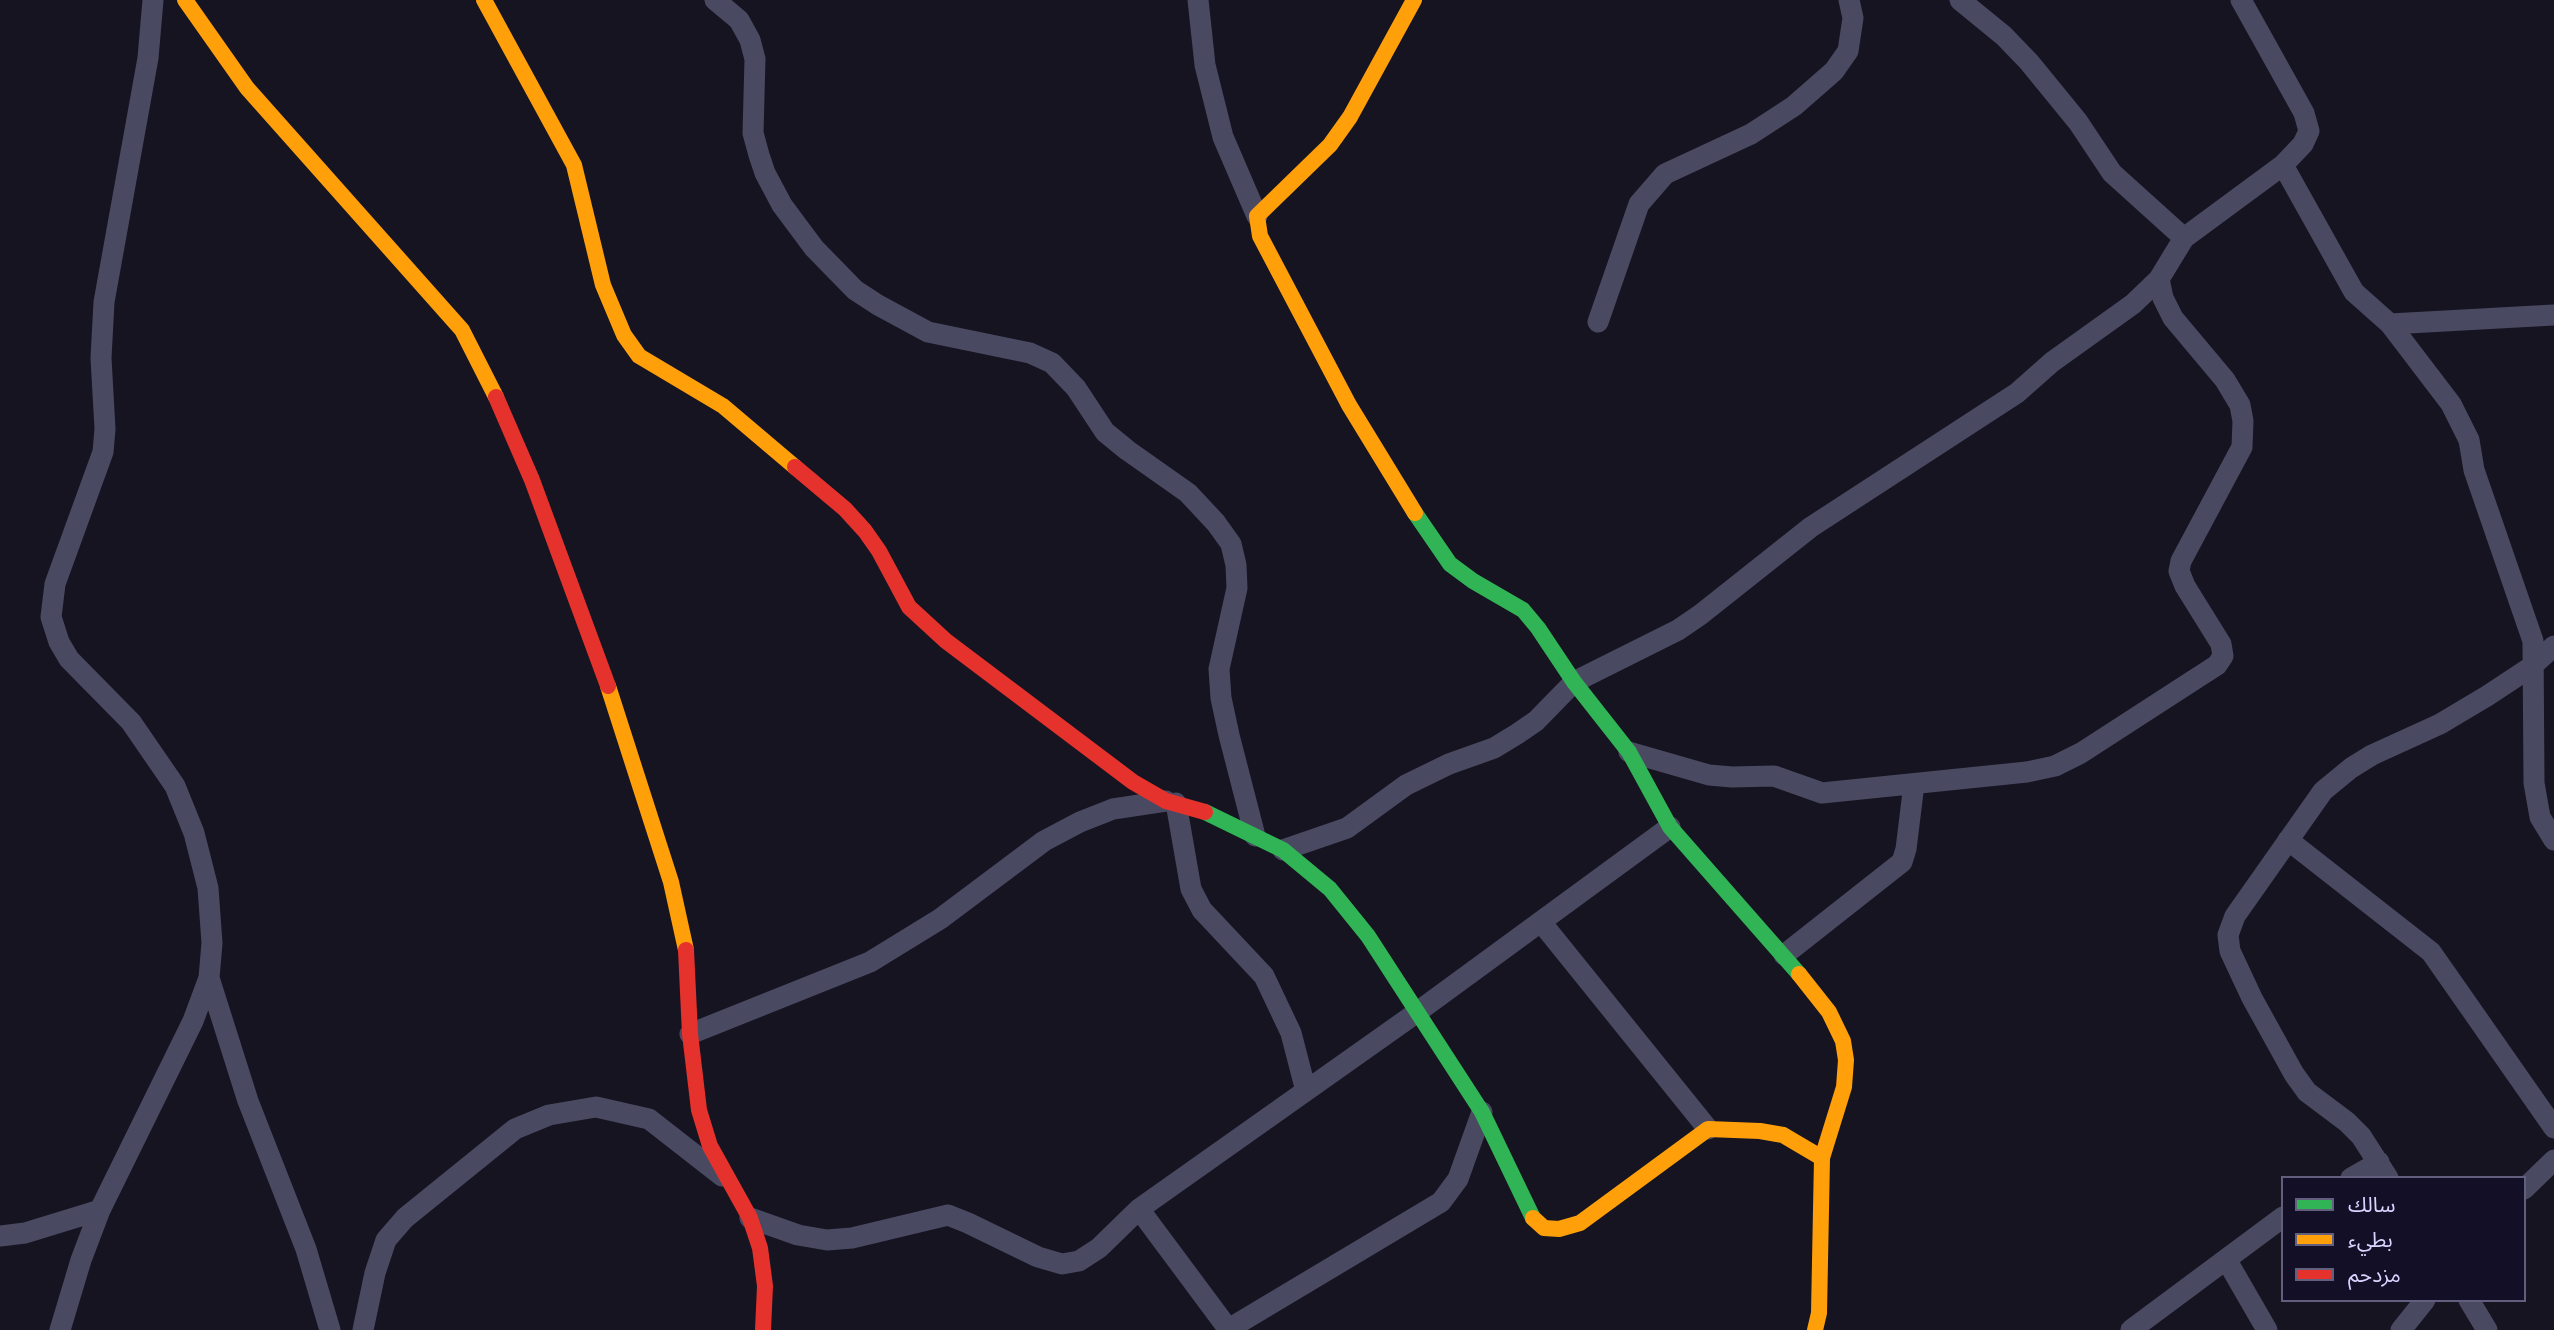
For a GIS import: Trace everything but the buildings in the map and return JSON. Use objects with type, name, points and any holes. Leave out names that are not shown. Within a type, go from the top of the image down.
[{"type":"street","points":[[60,1330],[100,1210],[193,1021],[209,978],[212,943],[208,888],[194,833],[175,786],[131,722],[69,659],[59,642],[51,617],[55,584],[103,452],[105,429],[101,358],[104,302],[148,58],[153,0]]},
{"type":"street","points":[[186,0],[247,88],[462,330],[486,373],[532,480],[601,664],[671,882],[686,946],[690,1034],[699,1110],[710,1146],[750,1219],[760,1248],[765,1286],[763,1330]]},
{"type":"street","points":[[484,0],[574,165],[603,285],[624,335],[639,356],[723,406],[845,509],[879,551],[909,607],[928,626],[1133,782],[1171,802],[1193,807],[1224,820],[1283,850],[1330,889],[1368,936],[1482,1112],[1533,1218],[1544,1228],[1559,1230],[1580,1223],[1708,1129],[1760,1131],[1783,1135],[1822,1158]]},
{"type":"street","points":[[715,0],[739,20],[750,40],[755,59],[753,133],[765,173],[782,205],[814,248],[855,290],[928,332],[1030,353],[1052,363],[1076,388],[1105,432],[1188,493],[1231,544],[1236,565],[1237,588],[1219,669],[1227,723],[1255,836]]},
{"type":"street","points":[[1198,0],[1205,65],[1223,137],[1257,216],[1260,236],[1349,405],[1431,538],[1450,564],[1473,581],[1523,610],[1550,643],[1574,682],[1629,752],[1670,827],[1784,955],[1829,1012],[1843,1041],[1846,1060],[1844,1087],[1822,1158],[1819,1313],[1815,1330]]},
{"type":"street","points":[[1257,216],[1317,159],[1350,117],[1414,0]]},
{"type":"street","points":[[1598,322],[1639,204],[1665,174],[1751,134],[1794,106],[1834,71],[1848,51],[1853,18],[1849,0]]},
{"type":"street","points":[[1960,0],[2004,36],[2029,62],[2078,122],[2112,173],[2184,238]]},
{"type":"street","points":[[1283,850],[1347,828],[1406,785],[1449,764],[1494,748],[1536,721],[1574,682],[1678,630],[1811,527],[2017,393],[2052,362],[2121,314],[2159,279],[2184,238],[2283,165],[2303,145],[2309,131],[2304,113],[2241,0]]},
{"type":"street","points":[[2283,165],[2354,292],[2390,324],[2451,404],[2469,439],[2474,470],[2533,641],[2531,667],[2534,782],[2540,817],[2554,840]]},
{"type":"street","points":[[1629,752],[1709,775],[1774,776],[1822,793],[2027,772],[2055,766],[2081,753],[2217,666],[2223,656],[2221,644],[2185,586],[2179,571],[2180,561],[2242,447],[2243,421],[2240,405],[2225,380],[2173,318],[2159,279]]},
{"type":"street","points":[[2390,324],[2554,315]]},
{"type":"street","points":[[2358,1176],[2384,1170],[2361,1136],[2307,1092],[2294,1074],[2230,951],[2228,935],[2235,916],[2323,791],[2372,755],[2440,723],[2531,667],[2554,646]]},
{"type":"street","points":[[1784,955],[1902,862],[1914,784]]},
{"type":"street","points":[[690,1034],[870,962],[940,919],[1044,841],[1080,822],[1113,809],[1171,802]]},
{"type":"street","points":[[1171,802],[1191,889],[1202,910],[1264,976],[1291,1033],[1306,1091]]},
{"type":"street","points":[[750,1219],[798,1235],[827,1240],[852,1238],[948,1215],[1038,1257],[1062,1264],[1079,1261],[1099,1248],[1139,1209],[1416,1013],[1670,827]]},
{"type":"street","points":[[2288,840],[2431,952],[2554,1128]]},
{"type":"street","points":[[1541,922],[1708,1129]]},
{"type":"street","points":[[209,978],[248,1101],[306,1249],[330,1330]]},
{"type":"street","points":[[363,1330],[375,1273],[386,1240],[405,1218],[515,1129],[549,1115],[596,1107],[649,1119],[729,1181]]},
{"type":"street","points":[[1139,1209],[1228,1330],[1441,1202],[1458,1179],[1482,1112]]},
{"type":"street","points":[[2526,1187],[2554,1160]]},
{"type":"street","points":[[0,1236],[24,1233],[100,1210]]},
{"type":"street","points":[[2131,1330],[2281,1218]]},
{"type":"street","points":[[2226,1259],[2267,1330]]},
{"type":"street","points":[[2401,1330],[2423,1302]]},
{"type":"street","points":[[2470,1302],[2487,1330]]},
{"type":"traffic: fast","points":[[1415,513],[1450,564],[1473,581],[1523,610],[1538,628],[1574,682],[1629,752],[1670,827],[1799,974]]},
{"type":"traffic: fast","points":[[1205,812],[1283,850],[1330,889],[1368,936],[1482,1112],[1533,1218]]},
{"type":"traffic: slow","points":[[185,0],[247,88],[462,330],[496,397]]},
{"type":"traffic: slow","points":[[484,0],[574,165],[603,285],[624,335],[639,356],[723,406],[795,467]]},
{"type":"traffic: slow","points":[[1414,0],[1350,117],[1330,145],[1257,216],[1260,236],[1349,405],[1415,513]]},
{"type":"traffic: slow","points":[[608,686],[671,882],[686,950]]},
{"type":"traffic: slow","points":[[1799,974],[1829,1012],[1843,1041],[1846,1060],[1844,1087],[1822,1158],[1819,1313],[1815,1330]]},
{"type":"traffic: slow","points":[[1533,1218],[1544,1228],[1559,1229],[1580,1223],[1708,1129],[1760,1131],[1783,1135],[1822,1158]]},
{"type":"traffic: jam","points":[[496,397],[532,480],[608,686]]},
{"type":"traffic: jam","points":[[795,467],[845,509],[865,531],[909,607],[946,641],[1133,782],[1166,801],[1205,812]]},
{"type":"traffic: jam","points":[[686,950],[690,1034],[699,1110],[710,1146],[750,1218],[760,1248],[765,1286],[763,1330]]}]
